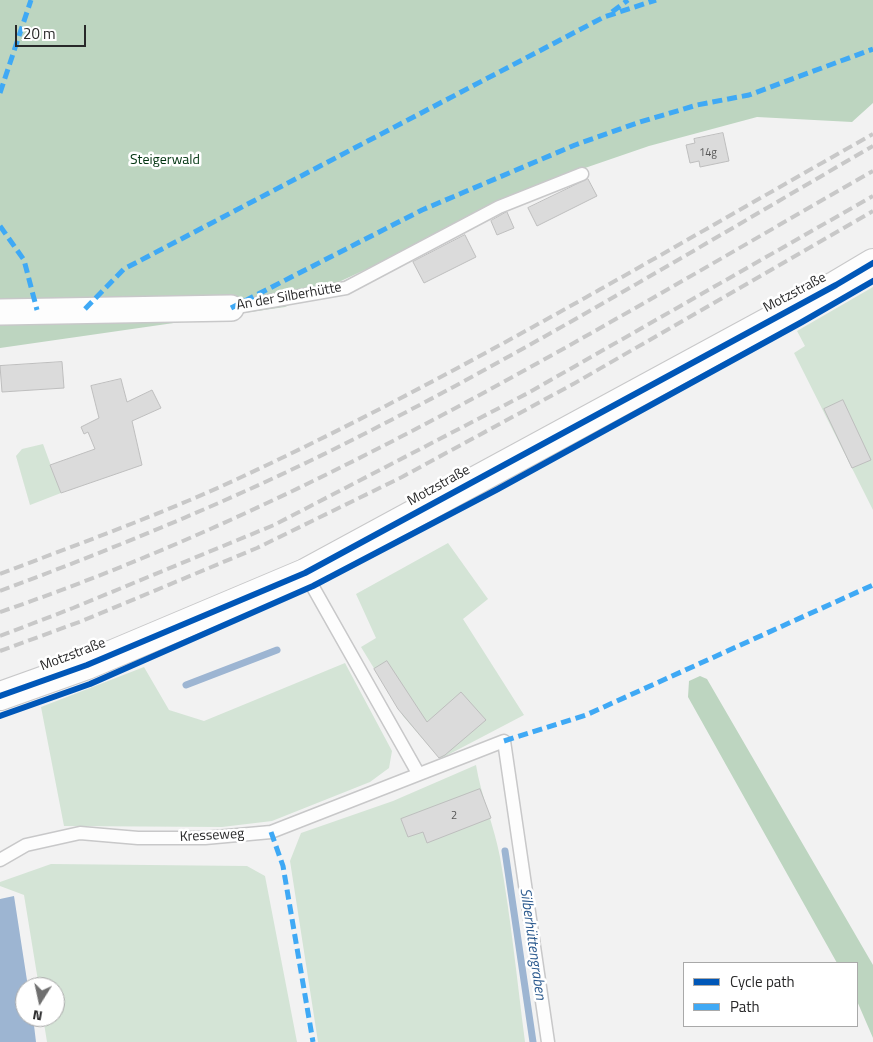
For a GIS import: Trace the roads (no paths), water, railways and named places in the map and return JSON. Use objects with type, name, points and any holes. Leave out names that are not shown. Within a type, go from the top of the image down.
[{"type":"street","name":"Motzstraße","points":[[0,696],[87,664],[305,573],[836,285],[873,263]]},
{"type":"street","name":"An der Silberhütte","points":[[0,312],[231,308]]},
{"type":"lane","name":"An der Silberhütte","points":[[231,308],[346,288],[499,208],[582,174]]},
{"type":"lane","points":[[305,573],[418,773]]},
{"type":"lane","name":"Kresseweg","points":[[0,860],[26,845],[80,833],[138,838],[205,838],[271,832],[504,741],[548,1042]]},
{"type":"water","points":[[14,896],[26,977],[15,977],[15,1027],[34,1027],[36,1042],[0,1042],[0,899]]},
{"type":"waterway","name":"Silberhüttengraben","points":[[186,685],[277,650]]},
{"type":"waterway","name":"Silberhüttengraben","points":[[505,851],[533,1042]]},
{"type":"railway","points":[[0,574],[176,506],[315,442],[477,358],[873,134]]},
{"type":"railway","points":[[0,591],[92,556],[228,499],[362,435],[556,330],[873,146]]},
{"type":"railway","points":[[0,612],[116,569],[228,521],[339,468],[554,354],[873,171]]},
{"type":"railway","points":[[0,636],[274,525],[528,393],[873,196]]},
{"type":"railway","points":[[0,651],[82,621],[257,548],[402,477],[575,383],[873,211]]},
{"type":"park label","name":"Steigerwald","points":[[165,161]]}]
